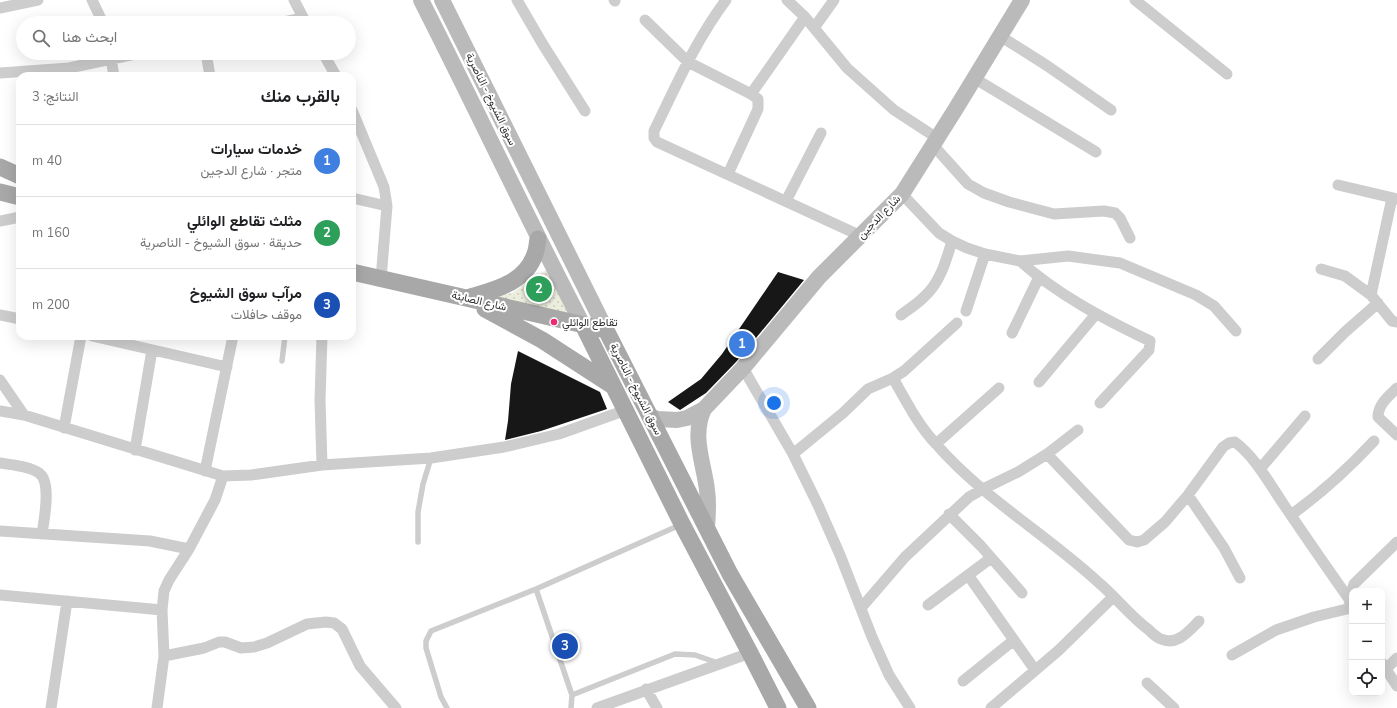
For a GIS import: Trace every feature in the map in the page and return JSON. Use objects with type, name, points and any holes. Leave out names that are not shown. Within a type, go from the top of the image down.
[{"type":"main road","name":"سوق الشيوخ - الناصرية","points":[[421,0],[538,239],[626,410],[682,524],[778,708]]},
{"type":"main road","name":"سوق الشيوخ - الناصرية","points":[[442,0],[649,416],[730,574],[808,708]]},
{"type":"main road","name":"شارع الدجين","points":[[649,416],[658,419],[677,420],[696,414],[704,409],[743,368],[819,276],[902,194],[1022,0]]},
{"type":"main road","points":[[0,167],[16,174]]},
{"type":"main road","points":[[0,192],[16,196]]},
{"type":"main road","points":[[466,298],[502,287],[516,280],[527,269],[535,255],[538,239]]},
{"type":"main road","name":"شارع الصابئة","points":[[356,273],[606,330]]},
{"type":"main road","points":[[466,298],[542,340],[614,387]]},
{"type":"main road","name":"شارع الدجين","points":[[704,409],[699,421],[697,433],[707,491],[707,527]]},
{"type":"street","points":[[0,8],[38,0]]},
{"type":"street","points":[[92,0],[100,16]]},
{"type":"street","points":[[294,0],[302,16]]},
{"type":"street","points":[[517,0],[584,111]]},
{"type":"street","points":[[726,0],[701,38],[688,62],[654,131],[654,138],[657,142],[861,236]]},
{"type":"street","points":[[787,0],[805,17],[853,73],[894,110],[935,142],[968,184],[984,193],[1009,202],[1054,214],[1104,211],[1115,213],[1120,218],[1130,238]]},
{"type":"street","points":[[814,28],[834,0]]},
{"type":"street","points":[[1135,0],[1227,74]]},
{"type":"street","points":[[751,94],[805,17]]},
{"type":"street","points":[[644,20],[688,62],[758,99],[758,109],[728,174]]},
{"type":"street","points":[[1000,36],[1046,64],[1111,110]]},
{"type":"street","points":[[0,73],[70,68],[97,60]]},
{"type":"street","points":[[111,60],[113,72]]},
{"type":"street","points":[[207,60],[209,72]]},
{"type":"street","points":[[327,60],[334,72]]},
{"type":"street","points":[[974,78],[1096,152]]},
{"type":"street","points":[[356,120],[384,187],[387,206],[381,279]]},
{"type":"street","points":[[786,201],[821,133]]},
{"type":"street","points":[[1318,359],[1345,332],[1374,299],[1395,198],[1338,185]]},
{"type":"street","points":[[902,194],[939,233],[952,241],[985,254],[1020,261],[1068,256],[1120,263],[1196,295],[1214,306],[1236,331]]},
{"type":"street","points":[[356,199],[387,206]]},
{"type":"street","points":[[0,221],[16,218]]},
{"type":"street","points":[[901,315],[925,297],[937,281],[946,261],[952,241]]},
{"type":"street","points":[[966,311],[985,254]]},
{"type":"street","points":[[1020,261],[1039,278],[1096,314],[1150,341],[1149,350],[1100,403]]},
{"type":"street","points":[[1321,269],[1345,276],[1374,299],[1392,321],[1397,322]]},
{"type":"street","points":[[1012,333],[1039,278]]},
{"type":"street","points":[[0,314],[16,318]]},
{"type":"street","points":[[1039,382],[1096,314]]},
{"type":"street","points":[[793,454],[843,413],[868,389],[893,378],[904,371],[957,323]]},
{"type":"street","points":[[64,428],[80,340]]},
{"type":"street","points":[[109,340],[227,367]]},
{"type":"street","points":[[205,471],[232,340]]},
{"type":"street","points":[[322,340],[320,400],[322,465]]},
{"type":"street","points":[[135,450],[152,350]]},
{"type":"street","points":[[743,368],[793,454],[818,505],[872,638],[889,675],[910,708]]},
{"type":"street","points":[[893,378],[910,410],[936,444],[983,489],[1099,582],[1140,624],[1160,639],[1171,641],[1183,637],[1199,621]]},
{"type":"street","points":[[0,380],[24,415]]},
{"type":"street","points":[[936,444],[999,388]]},
{"type":"street","points":[[1397,388],[1381,405],[1378,416],[1397,435]]},
{"type":"street","points":[[0,411],[24,415],[223,476],[251,475],[322,465],[432,458],[504,447],[560,434],[626,410]]},
{"type":"street","points":[[1260,469],[1305,416]]},
{"type":"street","points":[[861,608],[905,557],[949,514],[969,497],[1018,472],[1047,454],[1078,430]]},
{"type":"street","points":[[1291,515],[1315,498],[1346,471],[1374,441]]},
{"type":"street","points":[[1047,454],[1129,540],[1137,542],[1144,540],[1165,522],[1188,495],[1223,446],[1229,442],[1235,442],[1245,450],[1260,469],[1349,602]]},
{"type":"street","points":[[0,463],[31,469],[41,474],[46,483],[42,534]]},
{"type":"street","points":[[157,708],[164,656],[162,610],[164,591],[169,580],[189,549],[215,500],[223,476]]},
{"type":"street","points":[[1188,495],[1224,548],[1240,578]]},
{"type":"street","points":[[949,514],[1022,593]]},
{"type":"street","points":[[0,531],[150,541],[189,549]]},
{"type":"street","points":[[1353,588],[1354,584],[1397,542]]},
{"type":"street","points":[[928,605],[991,558]]},
{"type":"street","points":[[968,575],[1035,670]]},
{"type":"street","points":[[0,595],[162,610]]},
{"type":"street","points":[[991,708],[1059,650],[1113,597]]},
{"type":"street","points":[[51,708],[67,601]]},
{"type":"street","points":[[1232,655],[1276,630],[1349,606]]},
{"type":"street","points":[[164,656],[204,648],[219,642],[225,642],[242,648],[254,647],[267,643],[306,624],[326,622],[334,623],[342,629],[360,666],[396,708]]},
{"type":"street","points":[[963,681],[1014,640]]},
{"type":"street","points":[[597,708],[646,689],[750,653]]},
{"type":"street","points":[[1385,665],[1397,658]]},
{"type":"street","points":[[1385,668],[1397,686]]},
{"type":"street","points":[[1147,683],[1174,708]]},
{"type":"street","points":[[646,689],[657,708]]},
{"type":"lane","points":[[282,362],[285,340]]},
{"type":"lane","points":[[418,542],[418,512],[423,484],[432,458]]},
{"type":"lane","points":[[447,708],[441,698],[426,648],[427,636],[431,631],[536,589],[682,524]]},
{"type":"lane","points":[[536,589],[572,695],[571,708]]},
{"type":"lane","points":[[572,695],[675,654],[695,655],[720,663]]},
{"type":"green space","points":[[549,268],[568,314],[498,297],[500,295],[512,293]]},
{"type":"building","points":[[778,272],[804,280],[736,362],[706,393],[680,410],[668,402],[701,379],[722,354]]},
{"type":"building","points":[[518,351],[600,392],[607,409],[541,431],[505,440],[511,384]]},
{"type":"place","name":"مثلث تقاطع الوائلي","points":[[539,289]]},
{"type":"place","name":"تقاطع الوائلي","points":[[554,322]]},
{"type":"place","name":"خدمات سيارات","points":[[742,344]]},
{"type":"place","name":"مرآب سوق الشيوخ","points":[[565,646]]}]
